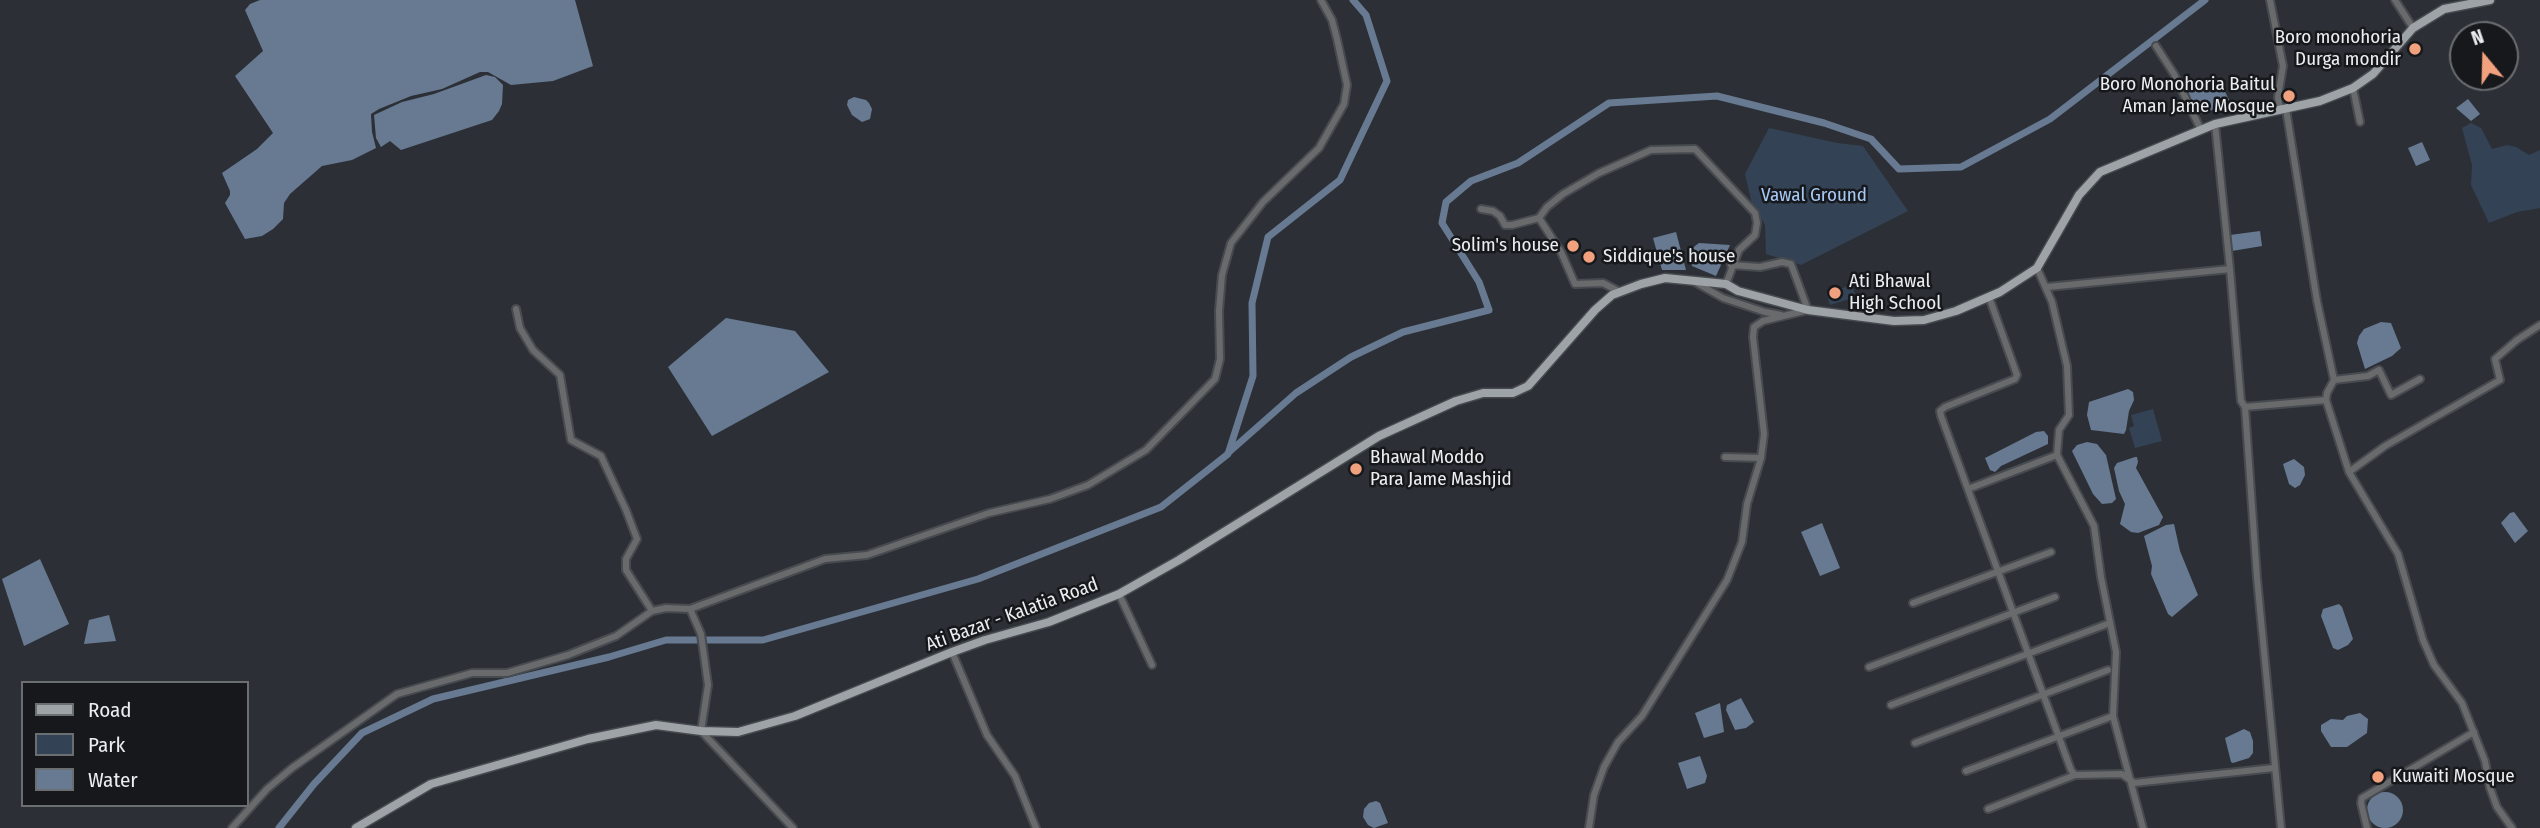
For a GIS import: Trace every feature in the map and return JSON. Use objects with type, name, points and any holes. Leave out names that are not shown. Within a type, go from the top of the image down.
[{"type":"main road","points":[[1808,310],[1895,321],[1924,320],[1955,311],[2000,292],[2037,268],[2078,195],[2100,172],[2214,124],[2320,102],[2353,88],[2374,74],[2413,28],[2443,5],[2490,0]]},
{"type":"main road","name":"Ati Bazar - Kalatia Road","points":[[356,828],[431,784],[588,739],[656,725],[701,731],[738,732],[796,716],[952,652],[1049,622],[1119,594],[1179,560],[1379,436],[1456,401],[1483,393],[1513,393],[1528,386],[1595,310],[1612,295],[1620,292],[1665,278],[1689,279],[1726,284],[1738,291],[1808,310]]},
{"type":"street","points":[[232,828],[267,789],[292,768],[397,694],[472,673],[507,673],[568,655],[616,636],[652,611],[666,608],[690,609],[825,559],[867,555],[989,513],[1050,499],[1088,485],[1146,450],[1215,379],[1220,359],[1219,311],[1222,275],[1231,243],[1263,202],[1319,148],[1344,104],[1347,85],[1338,39],[1321,0]]},
{"type":"street","points":[[2270,0],[2283,66],[2278,97],[2283,110],[2334,380],[2326,393],[2326,400],[2349,472],[2398,554],[2423,640],[2434,665],[2462,704],[2485,761],[2497,807],[2511,827]]},
{"type":"street","points":[[2395,0],[2413,28]]},
{"type":"street","points":[[2156,46],[2174,74],[2201,130]]},
{"type":"street","points":[[2353,88],[2360,122]]},
{"type":"street","points":[[2214,124],[2241,401],[2245,407],[2280,828]]},
{"type":"street","points":[[1481,209],[1493,211],[1505,225],[1539,218],[1547,207],[1563,194],[1599,173],[1651,150],[1695,149],[1755,213],[1758,223],[1755,235],[1739,250],[1731,265],[1726,284]]},
{"type":"street","points":[[1539,218],[1561,252],[1575,284],[1602,282],[1620,292]]},
{"type":"street","points":[[1589,828],[1594,795],[1604,767],[1618,742],[1642,716],[1727,580],[1742,542],[1747,504],[1761,458],[1764,434],[1752,337],[1754,327],[1763,321],[1808,310],[1791,264],[1782,262],[1760,267],[1731,265]]},
{"type":"street","points":[[2037,268],[2047,287],[2067,366],[2068,415],[2059,430],[2057,456],[2094,526],[2116,652],[2113,716],[2143,828]]},
{"type":"street","points":[[2047,287],[2230,269]]},
{"type":"street","points":[[1689,279],[1723,298],[1765,312],[1785,315]]},
{"type":"street","points":[[1989,297],[2017,375],[2015,379],[1940,411],[2058,736],[2075,775]]},
{"type":"street","points":[[516,309],[520,328],[533,350],[560,375],[571,440],[601,456],[626,510],[637,539],[626,559],[626,569],[652,611]]},
{"type":"street","points":[[2349,472],[2385,446],[2500,380],[2495,359],[2540,325]]},
{"type":"street","points":[[2334,380],[2368,376],[2379,370],[2391,395],[2420,379]]},
{"type":"street","points":[[2245,407],[2326,400]]},
{"type":"street","points":[[1968,489],[2057,456]]},
{"type":"street","points":[[1725,457],[1761,458]]},
{"type":"street","points":[[1913,603],[2050,552]]},
{"type":"street","points":[[1119,594],[1152,665]]},
{"type":"street","points":[[1869,667],[2055,597]]},
{"type":"street","points":[[690,609],[701,634],[708,685],[701,731],[793,828]]},
{"type":"street","points":[[1891,705],[2110,622]]},
{"type":"street","points":[[952,652],[987,735],[1015,776],[1036,828]]},
{"type":"street","points":[[1915,743],[2108,670]]},
{"type":"street","points":[[1966,771],[2113,716]]},
{"type":"street","points":[[2367,828],[2362,798],[2474,732]]},
{"type":"street","points":[[1988,809],[2075,775],[2122,774],[2134,783],[2274,768]]},
{"type":"green space","points":[[2471,123],[2481,128],[2492,149],[2507,145],[2529,155],[2540,150],[2540,208],[2517,212],[2489,223],[2471,185],[2472,165],[2462,128]]},
{"type":"green space","name":"Vawal Ground","points":[[1769,128],[1863,146],[1908,211],[1801,265],[1766,254],[1765,225],[1752,204],[1745,174]]},
{"type":"green space","points":[[1852,285],[1856,297],[1830,305],[1826,293]]},
{"type":"green space","points":[[2153,409],[2162,441],[2135,448],[2129,428],[2134,426],[2131,415]]},
{"type":"water","points":[[260,0],[575,0],[593,66],[553,81],[511,85],[488,72],[480,72],[442,89],[411,96],[379,109],[371,114],[376,148],[352,160],[322,166],[290,194],[284,203],[283,219],[273,229],[262,236],[245,239],[225,203],[230,191],[222,173],[257,149],[273,133],[235,76],[263,51],[245,10],[250,4]]},
{"type":"water","points":[[486,75],[495,77],[503,85],[502,104],[492,120],[401,150],[390,141],[381,147],[376,138],[374,115],[402,102],[434,94]]},
{"type":"water","points":[[2219,79],[2229,100],[2205,114],[2195,113],[2188,90]]},
{"type":"water","points":[[854,97],[869,103],[872,109],[870,119],[862,122],[852,115],[847,105],[848,100]]},
{"type":"water","points":[[2468,99],[2480,114],[2471,121],[2456,108]]},
{"type":"water","points":[[2422,142],[2430,160],[2416,166],[2408,148]]},
{"type":"water","points":[[2260,231],[2262,246],[2232,251],[2230,235]]},
{"type":"water","points":[[1676,232],[1686,270],[1662,270],[1653,238]]},
{"type":"water","points":[[1699,243],[1730,245],[1716,276],[1692,266],[1689,257],[1691,249]]},
{"type":"water","points":[[726,318],[795,331],[829,372],[712,436],[668,367]]},
{"type":"water","points":[[2381,322],[2391,323],[2401,348],[2392,356],[2365,369],[2357,343],[2359,336],[2364,329]]},
{"type":"water","points":[[2128,389],[2133,392],[2134,400],[2124,434],[2091,430],[2087,415],[2089,402]]},
{"type":"water","points":[[2044,431],[2048,436],[2048,444],[2001,466],[1995,472],[1990,470],[1985,458],[2036,432]]},
{"type":"water","points":[[2087,442],[2097,444],[2106,455],[2116,499],[2112,503],[2102,504],[2093,494],[2072,451],[2077,445]]},
{"type":"water","points":[[2135,457],[2138,462],[2136,468],[2163,517],[2159,525],[2138,533],[2131,532],[2120,524],[2125,504],[2114,468],[2117,463]]},
{"type":"water","points":[[2294,459],[2304,467],[2305,475],[2300,485],[2295,488],[2289,484],[2283,464]]},
{"type":"water","points":[[2514,512],[2528,531],[2515,543],[2501,523]]},
{"type":"water","points":[[1822,523],[1840,568],[1820,576],[1801,532]]},
{"type":"water","points":[[2174,524],[2180,551],[2198,595],[2172,617],[2168,614],[2151,574],[2152,566],[2144,536]]},
{"type":"water","points":[[40,559],[69,624],[24,646],[2,579]]},
{"type":"water","points":[[2339,604],[2353,639],[2338,650],[2333,648],[2321,616],[2323,609]]},
{"type":"water","points":[[109,615],[116,641],[84,644],[89,620]]},
{"type":"water","points":[[1741,698],[1754,722],[1746,728],[1735,730],[1726,710],[1727,705]]},
{"type":"water","points":[[1720,703],[1724,732],[1704,738],[1695,713]]},
{"type":"water","points":[[2360,713],[2368,719],[2367,733],[2347,747],[2331,747],[2321,731],[2321,725],[2331,719],[2343,720],[2347,716]]},
{"type":"water","points":[[2244,729],[2250,732],[2253,753],[2249,758],[2233,763],[2225,738]]},
{"type":"water","points":[[1700,756],[1707,776],[1705,783],[1687,789],[1678,763]]},
{"type":"water","points":[[2385,792],[2398,797],[2403,810],[2398,823],[2385,828],[2372,823],[2367,810],[2372,797]]},
{"type":"water","points":[[1369,803],[1380,803],[1388,823],[1374,828],[1368,825],[1363,817],[1364,809]]},
{"type":"waterway","points":[[279,828],[314,784],[362,733],[433,699],[609,657],[666,640],[763,640],[978,579],[1161,507],[1228,454],[1253,376],[1252,303],[1268,237],[1340,180],[1387,81],[1366,15],[1353,0]]},
{"type":"waterway","points":[[1228,453],[1296,393],[1351,357],[1403,332],[1489,310],[1479,282],[1442,223],[1446,202],[1471,181],[1518,163],[1609,103],[1717,96],[1824,123],[1871,139],[1899,169],[1961,167],[2050,119],[2205,0]]},
{"type":"place","name":"Boro monohoria Durga mondir","points":[[2415,49]]},
{"type":"place","name":"Boro Monohoria Baitul Aman Jame Mosque","points":[[2289,96]]},
{"type":"place","name":"Solim's house","points":[[1573,246]]},
{"type":"place","name":"Siddique's house","points":[[1589,257]]},
{"type":"place","name":"Ati Bhawal High School","points":[[1835,293]]},
{"type":"place","name":"Bhawal Moddo Para Jame Mashjid","points":[[1356,469]]},
{"type":"place","name":"Kuwaiti Mosque","points":[[2378,777]]}]
